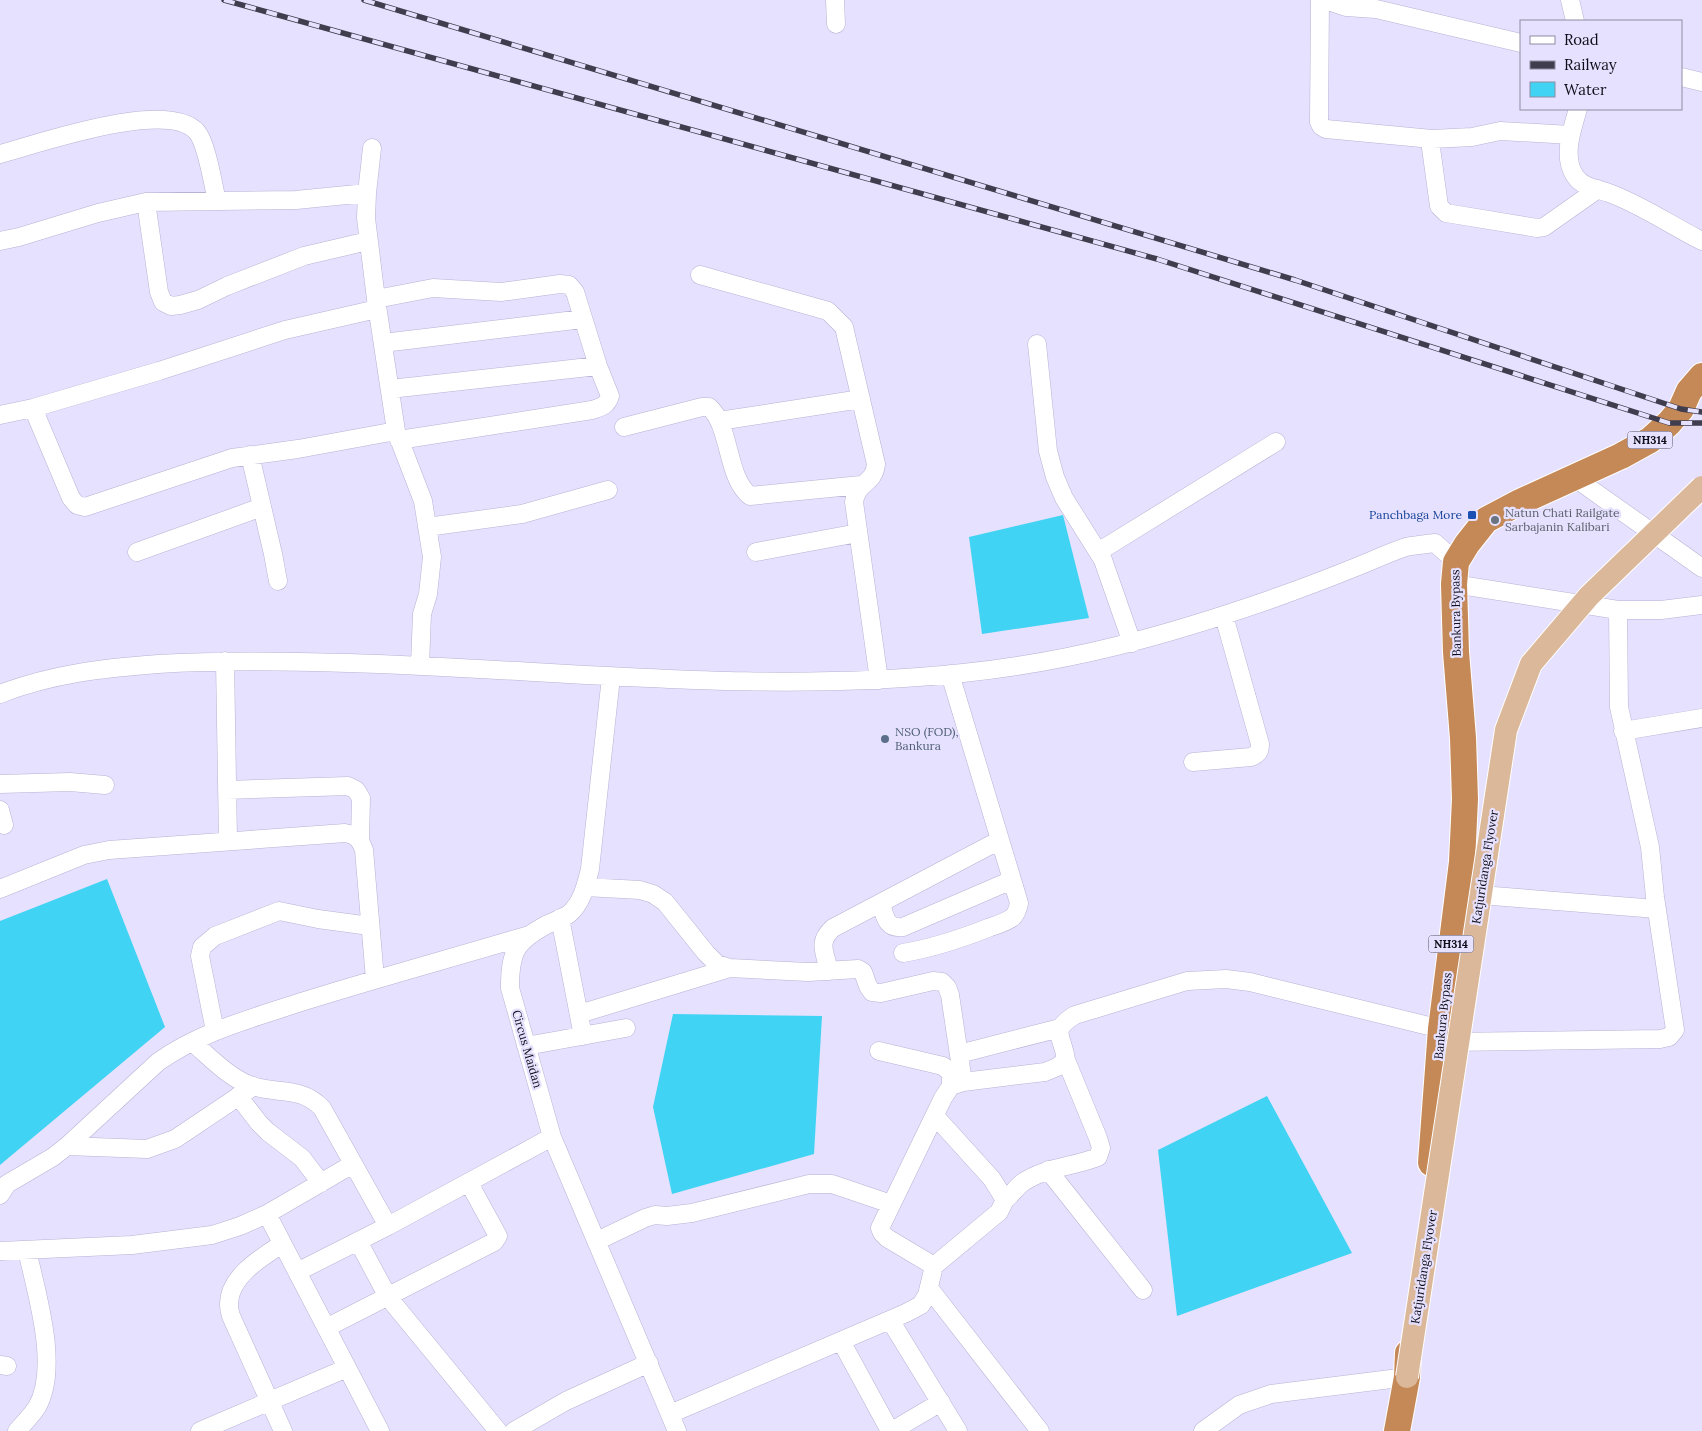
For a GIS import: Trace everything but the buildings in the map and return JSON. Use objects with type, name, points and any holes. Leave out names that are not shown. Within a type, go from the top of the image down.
[{"type":"highway","name":"NH314","points":[[1574,478],[1650,440],[1669,424],[1681,409],[1689,391],[1702,376]]},
{"type":"highway","name":"Bankura Bypass","points":[[1397,1431],[1407,1377],[1410,1299],[1430,1173],[1441,1036],[1462,862],[1465,799],[1463,738],[1456,652],[1455,573],[1467,544],[1486,520],[1520,502],[1574,478]]},
{"type":"main road","name":"Katjuridanga Flyover","points":[[1407,1377],[1506,730],[1531,664],[1589,596],[1702,487]]},
{"type":"street","points":[[835,0],[836,24]]},
{"type":"street","points":[[1320,0],[1319,122],[1326,129],[1432,139],[1472,137],[1500,131],[1571,135]]},
{"type":"street","points":[[1325,0],[1346,7],[1376,9],[1520,43]]},
{"type":"street","points":[[1570,0],[1576,20]]},
{"type":"street","points":[[1682,77],[1702,82]]},
{"type":"street","points":[[1578,110],[1571,135],[1568,159],[1570,167],[1579,181],[1630,203],[1702,240]]},
{"type":"street","points":[[0,154],[111,124],[159,119],[184,123],[198,134],[204,147],[217,201]]},
{"type":"street","points":[[1432,139],[1439,206],[1446,213],[1537,228],[1544,227],[1598,190]]},
{"type":"street","points":[[372,148],[366,218],[376,304],[398,435],[423,501],[432,557],[428,594],[422,614],[420,665]]},
{"type":"street","points":[[0,241],[146,202],[296,200],[367,193]]},
{"type":"street","points":[[146,202],[159,292],[163,302],[171,306],[198,300],[227,286],[304,256],[368,241]]},
{"type":"street","points":[[700,276],[828,311],[844,327],[876,464],[875,473],[871,479],[855,492],[854,502],[878,680]]},
{"type":"street","points":[[0,415],[33,408],[159,371],[284,330],[433,288],[501,292],[560,284],[570,285],[575,292],[598,366],[610,396],[608,402],[603,407],[232,458],[85,506],[77,505],[71,498],[33,408]]},
{"type":"street","points":[[383,342],[583,318]]},
{"type":"street","points":[[1037,344],[1048,451],[1055,477],[1064,498],[1098,552],[1110,578],[1132,643]]},
{"type":"street","points":[[390,389],[598,366]]},
{"type":"street","points":[[719,421],[861,400]]},
{"type":"street","points":[[624,427],[702,407],[709,407],[715,412],[719,421],[733,468],[744,492],[750,496],[861,486]]},
{"type":"street","points":[[1098,552],[1276,442]]},
{"type":"street","points":[[250,455],[278,581]]},
{"type":"street","points":[[1574,478],[1702,568]]},
{"type":"street","points":[[427,527],[522,514],[608,490]]},
{"type":"street","points":[[137,552],[262,507]]},
{"type":"street","points":[[756,552],[858,533]]},
{"type":"street","points":[[0,694],[22,686],[72,673],[122,666],[266,660],[420,665],[611,677],[749,681],[878,680],[950,674],[1041,663],[1132,643],[1224,616],[1305,587],[1409,546],[1435,544],[1455,573],[1618,610],[1661,610],[1702,605]]},
{"type":"street","points":[[670,1414],[890,1320],[920,1305],[927,1295],[934,1266],[999,1212],[1005,1200],[1021,1184],[1048,1170],[1086,1162],[1098,1157],[1101,1148],[1066,1060],[1059,1036],[1060,1028],[1075,1015],[1187,981],[1226,979],[1250,982],[1441,1036],[1660,1039],[1669,1037],[1674,1030],[1674,1022],[1650,847],[1619,707],[1618,610]]},
{"type":"street","points":[[1193,762],[1251,757],[1260,750],[1260,744],[1224,616]]},
{"type":"street","points":[[225,661],[228,841]]},
{"type":"street","points":[[903,953],[958,940],[1014,916],[1018,910],[1019,903],[950,674]]},
{"type":"street","name":"Circus Maidan","points":[[611,677],[590,869],[585,887],[579,901],[569,914],[528,935],[518,948],[510,968],[510,988],[552,1137],[677,1431]]},
{"type":"street","points":[[1623,731],[1702,718]]},
{"type":"street","points":[[0,784],[70,782],[106,785]]},
{"type":"street","points":[[227,790],[348,786],[356,790],[361,798],[360,841]]},
{"type":"street","points":[[0,889],[84,855],[109,850],[345,833],[354,835],[360,841],[364,850],[375,979]]},
{"type":"street","points":[[829,971],[823,941],[826,934],[833,928],[1000,840]]},
{"type":"street","points":[[881,903],[885,918],[889,924],[896,928],[904,927],[1012,880]]},
{"type":"street","points":[[585,887],[640,890],[653,894],[665,902],[717,964],[730,968],[808,972],[858,970],[863,972],[872,992],[880,993],[933,981],[942,982],[947,987],[950,995],[959,1054],[957,1084],[935,1116],[880,1228],[882,1233],[934,1266]]},
{"type":"street","points":[[1458,893],[1657,909]]},
{"type":"street","points":[[215,1032],[200,956],[202,947],[215,936],[279,910],[318,919],[370,926]]},
{"type":"street","points":[[560,918],[583,1036]]},
{"type":"street","points":[[0,1195],[7,1184],[53,1157],[67,1146],[158,1062],[192,1042],[215,1032],[375,979],[528,935]]},
{"type":"street","points":[[579,1014],[730,968]]},
{"type":"street","points":[[526,1046],[626,1028]]},
{"type":"street","points":[[959,1054],[1060,1028]]},
{"type":"street","points":[[192,1042],[230,1075],[254,1086],[313,1098],[322,1108],[388,1226]]},
{"type":"street","points":[[879,1051],[943,1066],[951,1073],[957,1084]]},
{"type":"street","points":[[957,1084],[1045,1072],[1057,1067],[1066,1060]]},
{"type":"street","points":[[67,1146],[147,1148],[161,1145],[175,1139],[254,1086]]},
{"type":"street","points":[[238,1096],[259,1123],[302,1158],[321,1182]]},
{"type":"street","points":[[935,1116],[992,1179],[1005,1200]]},
{"type":"street","points":[[297,1272],[358,1242],[552,1137]]},
{"type":"street","points":[[0,1251],[132,1245],[212,1235],[240,1226],[267,1214],[353,1164]]},
{"type":"street","points":[[1048,1170],[1143,1290]]},
{"type":"street","points":[[326,1328],[494,1242],[498,1236],[469,1182]]},
{"type":"street","points":[[597,1241],[644,1218],[655,1215],[675,1216],[692,1213],[809,1184],[832,1184],[891,1204]]},
{"type":"street","points":[[267,1214],[380,1431]]},
{"type":"street","points":[[358,1242],[388,1297],[498,1431]]},
{"type":"street","points":[[282,1244],[252,1264],[233,1287],[228,1304],[231,1316],[283,1431]]},
{"type":"street","points":[[17,1431],[37,1406],[46,1372],[45,1333],[27,1250]]},
{"type":"street","points":[[929,1288],[1040,1431]]},
{"type":"street","points":[[890,1320],[958,1431]]},
{"type":"street","points":[[841,1341],[891,1431],[941,1402]]},
{"type":"street","points":[[514,1431],[566,1401],[649,1363]]},
{"type":"street","points":[[206,1430],[347,1368]]},
{"type":"street","points":[[1203,1431],[1239,1405],[1271,1394],[1407,1377]]},
{"type":"water","points":[[1063,515],[1089,618],[982,634],[969,537]]},
{"type":"water","points":[[107,879],[165,1027],[0,1165],[0,921]]},
{"type":"water","points":[[673,1014],[822,1016],[814,1154],[672,1194],[653,1107]]},
{"type":"water","points":[[1267,1096],[1352,1253],[1177,1316],[1158,1150]]},
{"type":"railway","points":[[224,0],[1157,259],[1669,423],[1702,423]]},
{"type":"railway","points":[[364,0],[1295,280],[1681,409],[1702,412]]},
{"type":"place","name":"Panchbaga More","points":[[1472,515]]},
{"type":"place","name":"Natun Chati Railgate Sarbajanin Kalibari","points":[[1495,520]]},
{"type":"place","name":"NSO (FOD), Bankura","points":[[885,739]]}]
